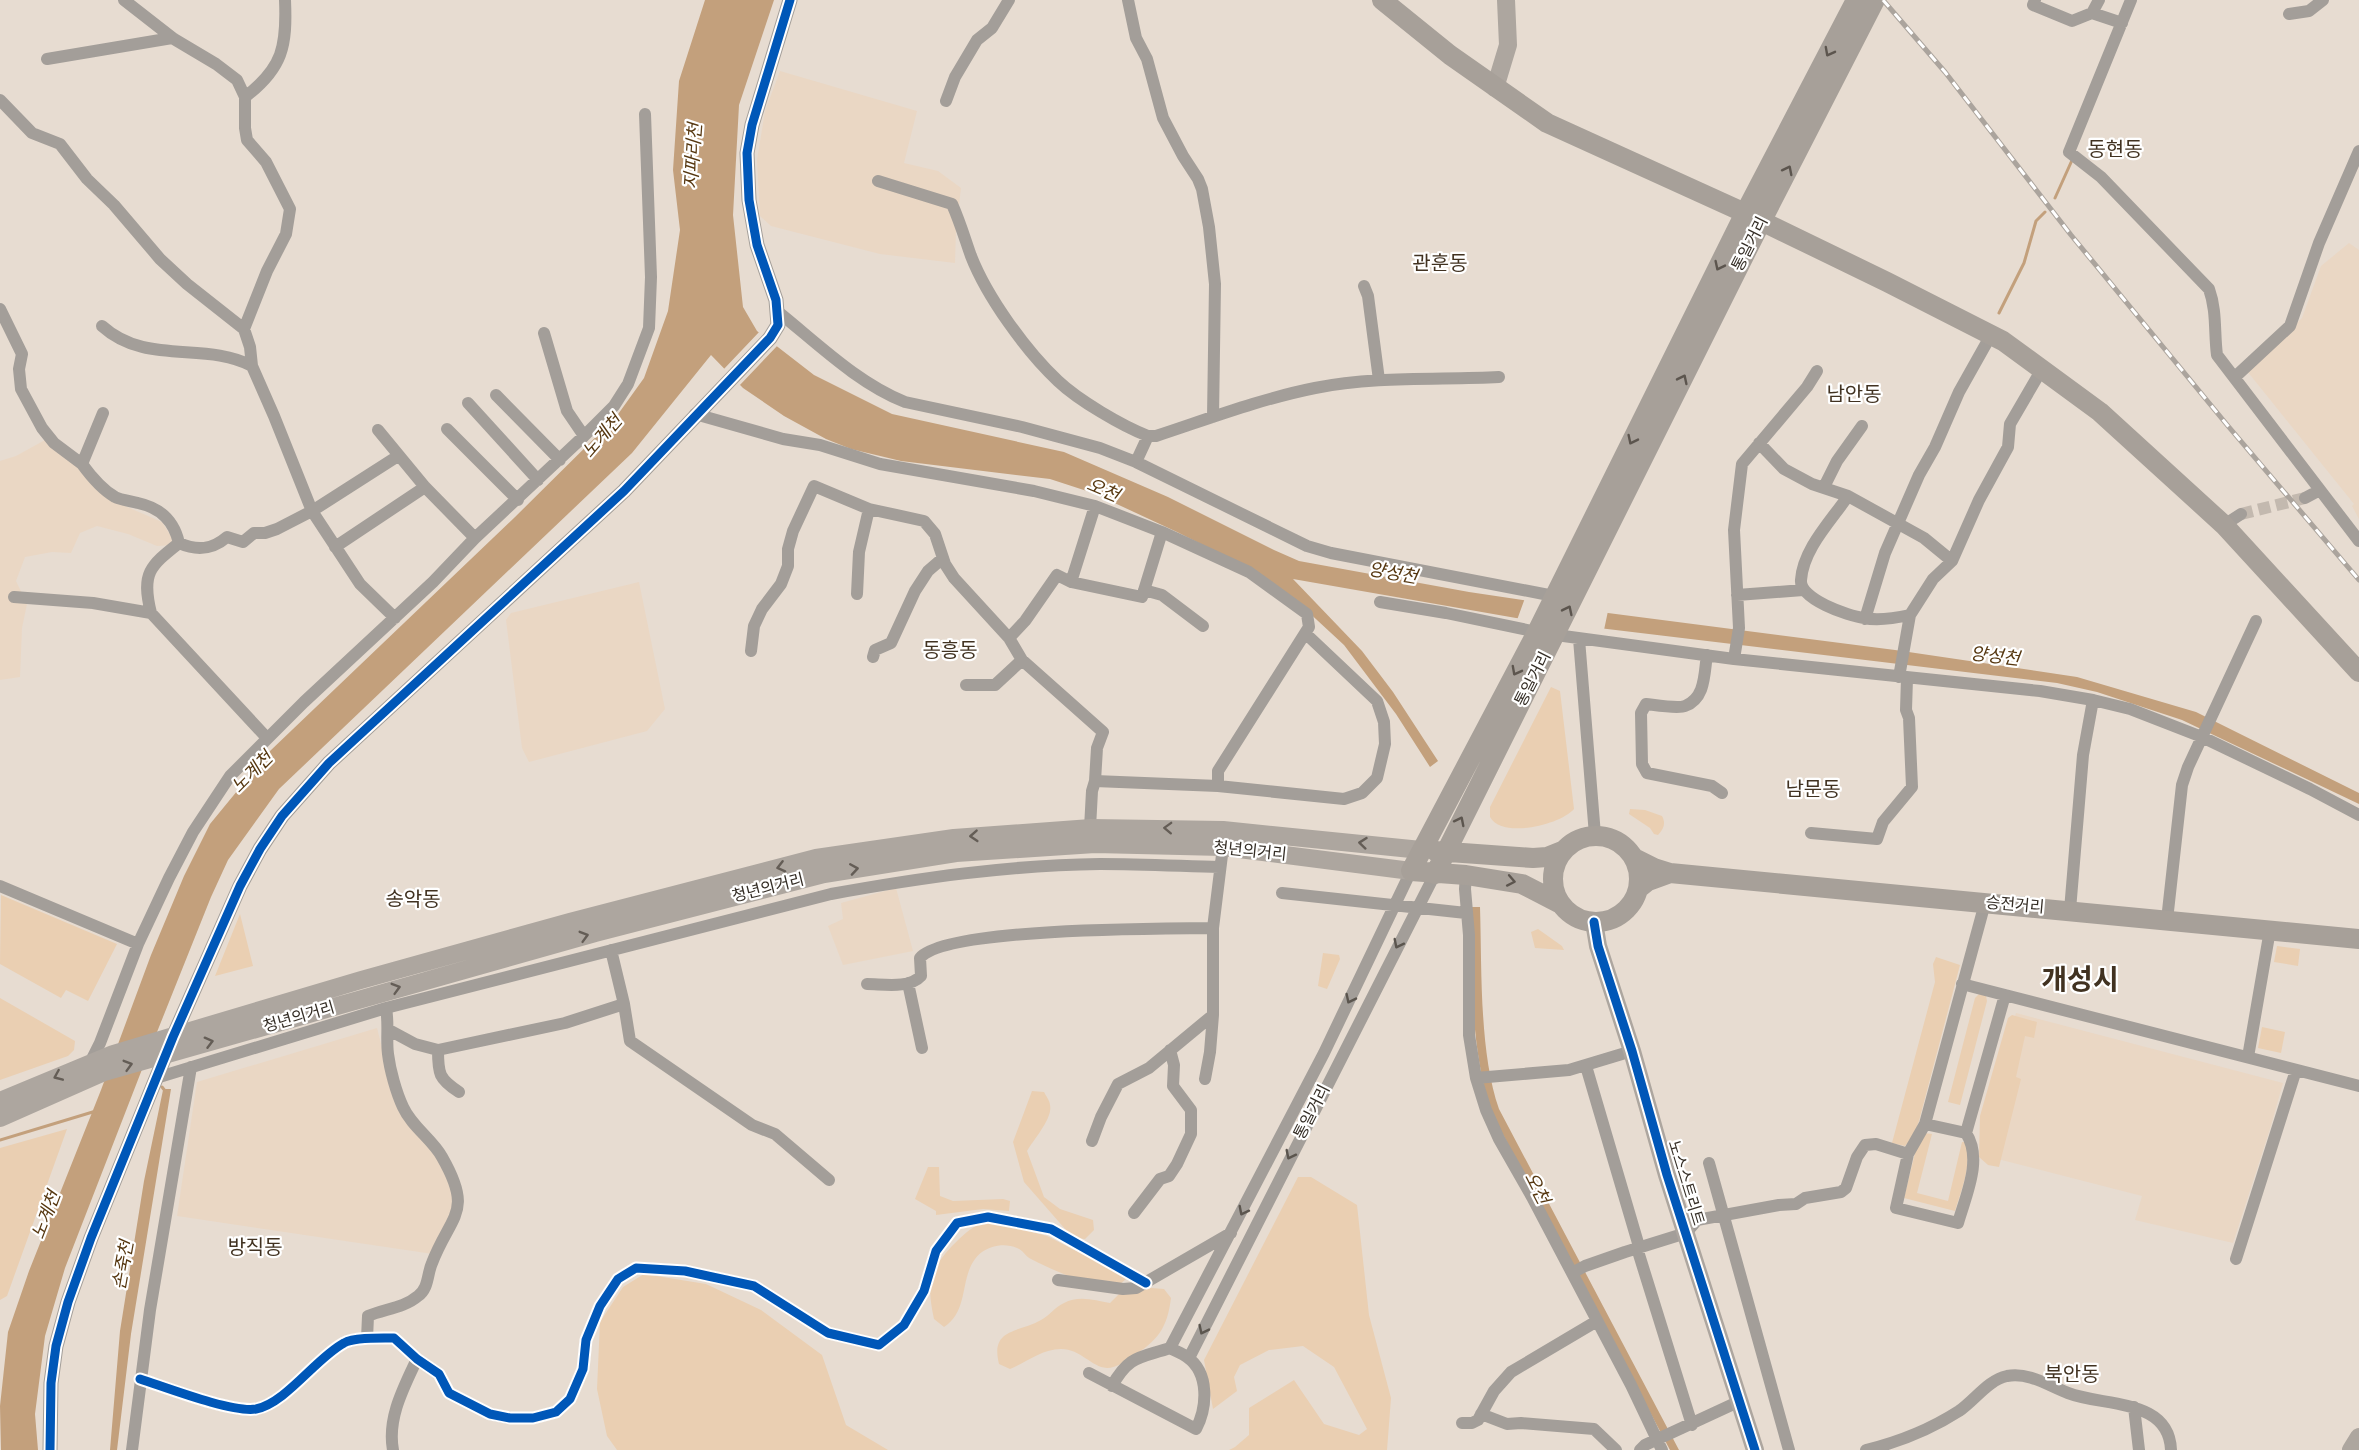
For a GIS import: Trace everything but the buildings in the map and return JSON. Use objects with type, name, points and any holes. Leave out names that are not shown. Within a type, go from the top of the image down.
[{"type":"main road","points":[[1382,0],[1450,55],[1547,123],[1887,282],[1991,335],[2042,369],[2100,412],[2224,525],[2359,672]]},
{"type":"main road","points":[[1495,88],[1508,45],[1506,0]]},
{"type":"main road","name":"통일거리","points":[[1435,874],[1547,634],[1753,218],[1856,0]]},
{"type":"main road","name":"통일거리","points":[[1411,871],[1547,634],[1554,596],[1753,218],[1875,0]]},
{"type":"main road","name":"청년의거리","points":[[0,1101],[97,1067],[504,940],[816,858],[954,838],[1090,828],[1223,830],[1421,850],[1533,858],[1547,857],[1562,851]]},
{"type":"main road","points":[[1634,858],[1639,879],[1638,889],[1634,900],[1626,909],[1606,921],[1594,922],[1569,913],[1559,903],[1552,882],[1556,860],[1571,843],[1582,837],[1606,836],[1618,841],[1634,858],[1670,873]]},
{"type":"main road","name":"청년의거리","points":[[0,1118],[97,1067],[112,1054],[162,1047],[824,874],[956,853],[1095,844],[1223,847],[1435,874],[1466,874],[1522,884],[1559,903]]},
{"type":"main road","points":[[1638,889],[1648,881],[1670,873]]},
{"type":"main road","name":"승전거리","points":[[1670,873],[2359,939]]},
{"type":"main road","name":"노스스트리트","points":[[1594,922],[1598,946],[1632,1051],[1667,1175],[1755,1450]]},
{"type":"main road","points":[[2351,1450],[2359,1437]]},
{"type":"street","points":[[124,0],[172,38],[232,75],[245,97],[244,128],[247,140],[266,162],[290,209],[286,234],[267,272],[244,329]]},
{"type":"street","points":[[245,97],[264,81],[281,54],[286,32],[285,0]]},
{"type":"street","points":[[50,1450],[51,1383],[56,1346],[91,1238],[156,1077],[162,1047],[260,849],[302,791],[329,763],[695,414],[770,338],[778,325],[776,300],[757,245],[749,200],[747,153],[752,125],[790,0]]},
{"type":"street","points":[[946,101],[955,77],[977,40],[992,28],[1009,0]]},
{"type":"street","points":[[1128,0],[1136,38],[1148,59],[1163,118],[1202,189],[1215,284],[1213,417]]},
{"type":"street","points":[[2035,0],[2033,4],[2072,21],[2092,14],[2122,23]]},
{"type":"street","points":[[2092,14],[2099,0]]},
{"type":"street","points":[[2131,0],[2069,152],[2101,177],[2209,289],[2215,305],[2217,355],[2359,541]]},
{"type":"street","points":[[2289,14],[2309,11],[2323,0]]},
{"type":"street","points":[[47,59],[172,38]]},
{"type":"street","points":[[0,100],[32,133],[60,144],[87,179],[114,205],[160,258],[187,284],[244,329],[250,347],[252,366],[312,511],[360,584],[395,618]]},
{"type":"street","points":[[97,1067],[100,1043],[138,944],[178,860],[216,795],[242,762],[395,618],[475,538],[582,441],[614,406],[628,384],[649,328],[651,277],[645,114]]},
{"type":"street","points":[[2235,377],[2290,326],[2319,243],[2359,151]]},
{"type":"street","points":[[878,181],[952,204],[963,228],[971,257],[997,306],[1037,359],[1059,382],[1086,401],[1148,436],[1156,436],[1266,400],[1316,388],[1379,380],[1499,377]]},
{"type":"street","points":[[1365,286],[1379,380]]},
{"type":"street","points":[[0,309],[4,322],[22,354],[21,389],[42,428],[54,443],[82,464],[89,474],[116,498],[143,504],[163,513],[175,527],[180,543],[192,549],[202,549],[217,544],[227,537],[243,542],[255,533],[277,529],[312,511],[398,456]]},
{"type":"street","points":[[777,310],[855,372],[895,398],[1022,427],[1100,448],[1136,462],[1307,546],[1554,596]]},
{"type":"street","points":[[102,326],[114,337],[128,344],[152,350],[243,361],[252,366]]},
{"type":"street","points":[[544,333],[567,411],[582,441]]},
{"type":"street","points":[[1864,619],[1885,553],[1959,392],[1991,335]]},
{"type":"street","points":[[1811,833],[1876,839],[1883,822],[1912,787],[1909,718],[1902,676],[1902,649],[1910,615],[1933,579],[1952,561],[1979,500],[2008,447],[2010,424],[2042,369]]},
{"type":"street","points":[[1735,654],[1739,628],[1734,530],[1742,464],[1807,387],[1817,371]]},
{"type":"street","points":[[496,395],[560,460]]},
{"type":"street","points":[[468,403],[538,480]]},
{"type":"street","points":[[82,464],[103,413]]},
{"type":"street","points":[[695,414],[783,439],[820,445],[880,464],[1034,491],[1095,506],[1162,532],[1249,572],[1307,614],[1309,627],[1218,771],[1218,786]]},
{"type":"street","points":[[1824,487],[1837,461],[1862,426]]},
{"type":"street","points":[[447,429],[518,500]]},
{"type":"street","points":[[378,430],[425,487],[475,538]]},
{"type":"street","points":[[1136,462],[1148,436]]},
{"type":"street","points":[[1759,443],[1784,469],[1812,484],[1848,496],[1924,538],[1952,561]]},
{"type":"street","points":[[751,651],[754,626],[762,609],[781,584],[788,566],[788,549],[793,531],[814,486],[869,509],[924,521],[935,534],[943,558],[954,578],[1009,638],[1022,660],[1103,732],[1097,748],[1090,828]]},
{"type":"street","points":[[334,547],[425,487]]},
{"type":"street","points":[[2305,498],[2320,490]]},
{"type":"street","points":[[1848,496],[1808,554],[1800,581],[1803,590],[1822,603],[1864,619],[1910,615]]},
{"type":"street","points":[[1071,582],[1095,506]]},
{"type":"street","points":[[857,594],[859,552],[869,509]]},
{"type":"street","points":[[2224,525],[2241,514]]},
{"type":"street","points":[[1009,638],[1025,621],[1057,575],[1071,582],[1142,597],[1162,532]]},
{"type":"street","points":[[151,613],[148,574],[157,560],[180,543]]},
{"type":"street","points":[[873,657],[875,650],[891,643],[915,591],[928,571],[943,558]]},
{"type":"street","points":[[1144,590],[1162,596],[1203,626]]},
{"type":"street","points":[[1737,595],[1803,590]]},
{"type":"street","points":[[14,597],[93,603],[151,613],[267,738]]},
{"type":"street","points":[[1380,602],[1579,639],[1707,655],[1735,654],[2040,691],[2092,700],[2130,709],[2203,735],[2359,815]]},
{"type":"street","points":[[2167,920],[2182,785],[2188,767],[2256,621]]},
{"type":"street","points":[[1095,781],[1218,786],[1344,799],[1362,793],[1377,778],[1385,744],[1384,722],[1377,700],[1305,633]]},
{"type":"street","points":[[1579,639],[1595,835]]},
{"type":"street","points":[[1707,655],[1702,689],[1695,699],[1683,707],[1646,704],[1641,713],[1642,764],[1647,773],[1660,778],[1712,786],[1722,793]]},
{"type":"street","points":[[966,685],[995,685],[1022,660]]},
{"type":"street","points":[[2070,910],[2083,755],[2092,700]]},
{"type":"street","points":[[1204,1079],[1210,1052],[1213,1016],[1213,928],[1223,847]]},
{"type":"street","points":[[156,1077],[386,1008],[831,894],[948,875],[1100,864],[1219,867]]},
{"type":"street","name":"통일거리","points":[[1170,1348],[1324,1053],[1411,871]]},
{"type":"street","name":"통일거리","points":[[1189,1358],[1435,874]]},
{"type":"street","points":[[1466,874],[1466,913],[1469,935],[1469,1035],[1486,1110],[1499,1138],[1577,1270],[1597,1321],[1659,1445]]},
{"type":"street","points":[[0,886],[138,944]]},
{"type":"street","points":[[1282,893],[1466,913]]},
{"type":"street","points":[[1925,1124],[1966,1133],[1972,1142],[1974,1164],[1958,1223],[1896,1208],[1908,1154],[1925,1124],[1985,903]]},
{"type":"street","points":[[867,984],[918,980],[921,976],[920,958],[923,954],[953,944],[1051,932],[1213,928]]},
{"type":"street","points":[[2248,1057],[2270,930]]},
{"type":"street","points":[[611,950],[630,1041],[752,1125],[775,1134],[829,1180]]},
{"type":"street","points":[[908,982],[922,1048]]},
{"type":"street","points":[[1962,984],[2359,1086]]},
{"type":"street","points":[[1966,1133],[2005,995]]},
{"type":"street","points":[[388,1030],[415,1044],[438,1050],[565,1023],[624,1004]]},
{"type":"street","points":[[367,1339],[368,1316],[387,1312],[417,1297],[425,1290],[432,1263],[456,1216],[459,1202],[452,1176],[441,1155],[411,1122],[402,1105],[388,1054],[386,1008]]},
{"type":"street","points":[[1092,1141],[1118,1083],[1149,1068],[1213,1016]]},
{"type":"street","points":[[438,1050],[438,1070],[444,1082],[459,1092]]},
{"type":"street","points":[[1134,1213],[1160,1179],[1169,1176],[1191,1134],[1191,1110],[1173,1086],[1174,1065],[1170,1050]]},
{"type":"street","points":[[1478,1078],[1569,1070],[1632,1051]]},
{"type":"street","points":[[1586,1066],[1638,1243],[1637,1248],[1692,1425]]},
{"type":"street","points":[[132,1450],[140,1379],[191,1067]]},
{"type":"street","points":[[2236,1259],[2296,1070]]},
{"type":"street","points":[[1577,1270],[1686,1233],[1697,1220],[1796,1204],[1805,1198],[1841,1192],[1846,1188],[1857,1157],[1865,1145],[1876,1144],[1908,1154]]},
{"type":"street","points":[[1709,1163],[1789,1450]]},
{"type":"street","points":[[140,1379],[197,1398],[243,1409],[254,1409],[265,1406],[280,1396],[345,1342],[394,1338],[417,1359],[439,1374],[449,1393],[490,1414],[510,1418],[533,1418],[556,1412],[570,1399],[583,1369],[586,1340],[600,1306],[618,1279],[636,1268],[685,1271],[754,1286],[828,1333],[879,1345],[904,1325],[924,1291],[936,1251],[957,1223],[988,1217],[1051,1229],[1146,1283]]},
{"type":"street","points":[[1058,1280],[1123,1289],[1136,1288],[1232,1233]]},
{"type":"street","points":[[1462,1423],[1472,1423],[1478,1420],[1494,1391],[1511,1372],[1597,1321]]},
{"type":"street","points":[[1089,1373],[1112,1386],[1196,1429],[1202,1417],[1205,1394],[1197,1367],[1189,1358],[1170,1348],[1138,1357],[1118,1374],[1112,1386]]},
{"type":"street","points":[[393,1450],[393,1425],[401,1394],[417,1359]]},
{"type":"street","points":[[1866,1450],[1932,1427],[1962,1409],[1990,1384],[2005,1376],[2018,1375],[2033,1378],[2069,1394],[2134,1407],[2167,1428],[2171,1439],[2171,1450]]},
{"type":"street","points":[[1640,1450],[1659,1445],[1673,1433],[1740,1401]]},
{"type":"street","points":[[2134,1407],[2139,1450]]},
{"type":"street","points":[[1481,1414],[1507,1424],[1521,1423],[1594,1429],[1616,1450]]},
{"type":"shaded area","points":[[780,71],[917,111],[904,163],[938,171],[961,188],[955,263],[880,254],[771,226],[760,216],[757,160],[765,111]]},
{"type":"shaded area","points":[[2349,243],[2359,250],[2359,519],[2352,506],[2354,504],[2247,371],[2302,318],[2321,266]]},
{"type":"shaded area","points":[[45,440],[74,461],[111,500],[162,522],[172,538],[172,545],[157,546],[128,534],[97,526],[80,533],[71,553],[52,552],[25,557],[16,581],[27,604],[22,628],[20,677],[0,680],[0,461],[16,456]]},
{"type":"shaded area","points":[[639,582],[665,709],[647,731],[529,762],[522,748],[506,620],[511,613]]},
{"type":"shaded area","points":[[1551,687],[1560,691],[1574,809],[1557,820],[1531,827],[1506,827],[1496,824],[1490,817],[1490,807]]},
{"type":"shaded area","points":[[1630,809],[1645,810],[1662,816],[1664,826],[1662,830],[1658,835],[1654,834],[1650,828],[1629,814]]},
{"type":"shaded area","points":[[896,888],[913,951],[843,965],[828,926],[843,919],[841,903]]},
{"type":"shaded area","points":[[1,895],[117,944],[88,1001],[66,990],[61,998],[0,964]]},
{"type":"shaded area","points":[[240,914],[253,966],[215,976]]},
{"type":"shaded area","points":[[1538,929],[1562,946],[1564,950],[1535,948],[1531,932]]},
{"type":"shaded area","points":[[2277,946],[2300,949],[2298,966],[2274,962]]},
{"type":"shaded area","points":[[1323,953],[1339,955],[1340,959],[1327,989],[1318,986]]},
{"type":"shaded area","points":[[1936,957],[1960,965],[1919,1121],[1913,1137],[1905,1146],[1892,1143],[1935,982],[1933,964]]},
{"type":"shaded area","points":[[1979,994],[1986,996],[1987,1001],[1960,1105],[1948,1102],[1975,998]]},
{"type":"shaded area","points":[[0,998],[75,1041],[74,1050],[68,1056],[0,1080]]},
{"type":"shaded area","points":[[2016,1013],[2283,1083],[2233,1243],[2135,1220],[2142,1196],[1986,1156],[1986,1110]]},
{"type":"shaded area","points":[[2012,1015],[2037,1022],[2034,1038],[2025,1036],[2016,1077],[2021,1079],[1999,1167],[1988,1165],[1979,1157],[1980,1116],[2008,1018]]},
{"type":"shaded area","points":[[2262,1027],[2285,1032],[2281,1053],[2258,1048]]},
{"type":"shaded area","points":[[377,1028],[397,1107],[436,1155],[455,1197],[452,1214],[433,1254],[177,1216],[197,1082]]},
{"type":"shaded area","points":[[1032,1091],[1044,1092],[1050,1110],[1046,1122],[1027,1151],[1044,1197],[1060,1209],[1093,1220],[1094,1230],[1085,1239],[1076,1238],[1066,1230],[1024,1182],[1013,1142]]},
{"type":"shaded area","points":[[67,1129],[7,1296],[0,1300],[0,1148]]},
{"type":"shaded area","points":[[1924,1133],[1932,1134],[1917,1193],[1948,1201],[1962,1142],[1965,1142],[1967,1168],[1955,1211],[1904,1198],[1918,1141]]},
{"type":"shaded area","points":[[928,1167],[939,1167],[940,1196],[953,1201],[1003,1199],[1010,1201],[1009,1211],[983,1209],[936,1215],[936,1211],[915,1199]]},
{"type":"shaded area","points":[[1298,1177],[1311,1177],[1357,1205],[1369,1315],[1391,1398],[1387,1450],[1229,1450],[1249,1435],[1249,1408],[1294,1380],[1324,1424],[1359,1435],[1367,1429],[1334,1367],[1303,1346],[1269,1350],[1240,1365],[1234,1377],[1237,1391],[1213,1409],[1204,1360]]},
{"type":"shaded area","points":[[981,1223],[1009,1226],[1047,1236],[1119,1273],[1126,1279],[1119,1285],[1079,1280],[1031,1259],[1017,1248],[1004,1245],[995,1246],[982,1252],[974,1260],[969,1269],[958,1310],[953,1319],[944,1327],[934,1319],[930,1297],[931,1280],[944,1255],[966,1233]]},
{"type":"shaded area","points":[[644,1274],[706,1284],[761,1310],[822,1355],[846,1425],[888,1450],[617,1450],[607,1436],[597,1389],[600,1322],[623,1287]]},
{"type":"shaded area","points":[[1151,1288],[1164,1289],[1171,1298],[1164,1326],[1155,1339],[1121,1364],[1111,1368],[1101,1367],[1074,1352],[1061,1349],[1041,1353],[1010,1369],[999,1364],[997,1352],[1002,1338],[1008,1333],[1041,1320],[1064,1303],[1081,1299],[1110,1303],[1119,1294]]},
{"type":"water","points":[[705,0],[774,0],[739,105],[733,215],[743,307],[757,331],[814,375],[892,414],[1064,452],[1168,497],[1299,561],[1469,592],[1608,613],[1895,650],[2077,677],[2196,712],[2359,793],[2359,804],[2182,720],[2097,692],[2057,683],[1516,618],[1293,579],[1362,651],[1393,692],[1438,761],[1430,767],[1396,714],[1344,645],[1304,608],[1256,572],[1093,493],[1050,479],[901,461],[851,449],[826,439],[784,416],[743,388],[711,355],[632,453],[279,789],[228,860],[141,1072],[65,1268],[45,1336],[35,1414],[38,1450],[1,1450],[0,1406],[8,1332],[29,1271],[101,1090],[151,955],[184,876],[210,824],[270,751],[514,518],[616,417],[644,378],[668,311],[680,230],[673,170],[679,81]]},
{"type":"water","name":"오천","points":[[1470,907],[1480,907],[1485,1036],[1488,1062],[1499,1109],[1679,1450],[1670,1450],[1491,1112],[1484,1087],[1476,1036]]},
{"type":"water","points":[[171,1089],[131,1334],[117,1450],[110,1450],[120,1331],[144,1181],[163,1090]]},
{"type":"pier","points":[[761,330],[778,345],[739,386],[723,370]]},
{"type":"pier","points":[[1525,598],[1608,611],[1604,630],[1517,620]]},
{"type":"waterway","points":[[2055,198],[2073,158]]},
{"type":"waterway","points":[[1999,313],[2024,263],[2036,221],[2045,212]]},
{"type":"waterway","name":"손죽천","points":[[162,1087],[166,1092]]},
{"type":"waterway","points":[[0,1140],[96,1111]]},
{"type":"tunnel","points":[[2241,514],[2305,498]]},
{"type":"railway","points":[[1883,0],[1945,72],[2071,235],[2228,426],[2359,580]]},
{"type":"cycle path","points":[[50,1450],[51,1383],[56,1346],[68,1302],[91,1238],[173,1037],[240,886],[260,849],[282,816],[329,763],[624,491],[770,338],[778,325],[776,300],[757,245],[749,200],[747,153],[752,125],[790,0]]},
{"type":"cycle path","points":[[1594,922],[1598,946],[1632,1051],[1667,1175],[1755,1450]]},
{"type":"cycle path","points":[[140,1379],[215,1403],[256,1409],[278,1398],[344,1343],[361,1339],[394,1338],[417,1359],[439,1374],[449,1393],[490,1414],[510,1418],[533,1418],[556,1412],[570,1399],[583,1369],[586,1340],[600,1306],[618,1279],[636,1268],[685,1271],[754,1286],[828,1333],[879,1345],[904,1325],[924,1291],[936,1251],[957,1223],[988,1217],[1051,1229],[1146,1283]]},
{"type":"district","name":"동현동","points":[[2115,149]]},
{"type":"district","name":"관훈동","points":[[1440,263]]},
{"type":"district","name":"남안동","points":[[1854,394]]},
{"type":"district","name":"동흥동","points":[[950,650]]},
{"type":"district","name":"남문동","points":[[1813,789]]},
{"type":"district","name":"송악동","points":[[413,899]]},
{"type":"district","name":"개성시","points":[[2080,980]]},
{"type":"district","name":"방직동","points":[[255,1247]]},
{"type":"district","name":"북안동","points":[[2072,1374]]},
{"type":"water label","name":"지파리천","points":[[693,156]]},
{"type":"water label","name":"노계천","points":[[602,436]]},
{"type":"water label","name":"양성천","points":[[1393,573]]},
{"type":"water label","name":"양성천","points":[[1995,656]]},
{"type":"water label","name":"노계천","points":[[252,772]]},
{"type":"water label","name":"노계천","points":[[46,1215]]}]
